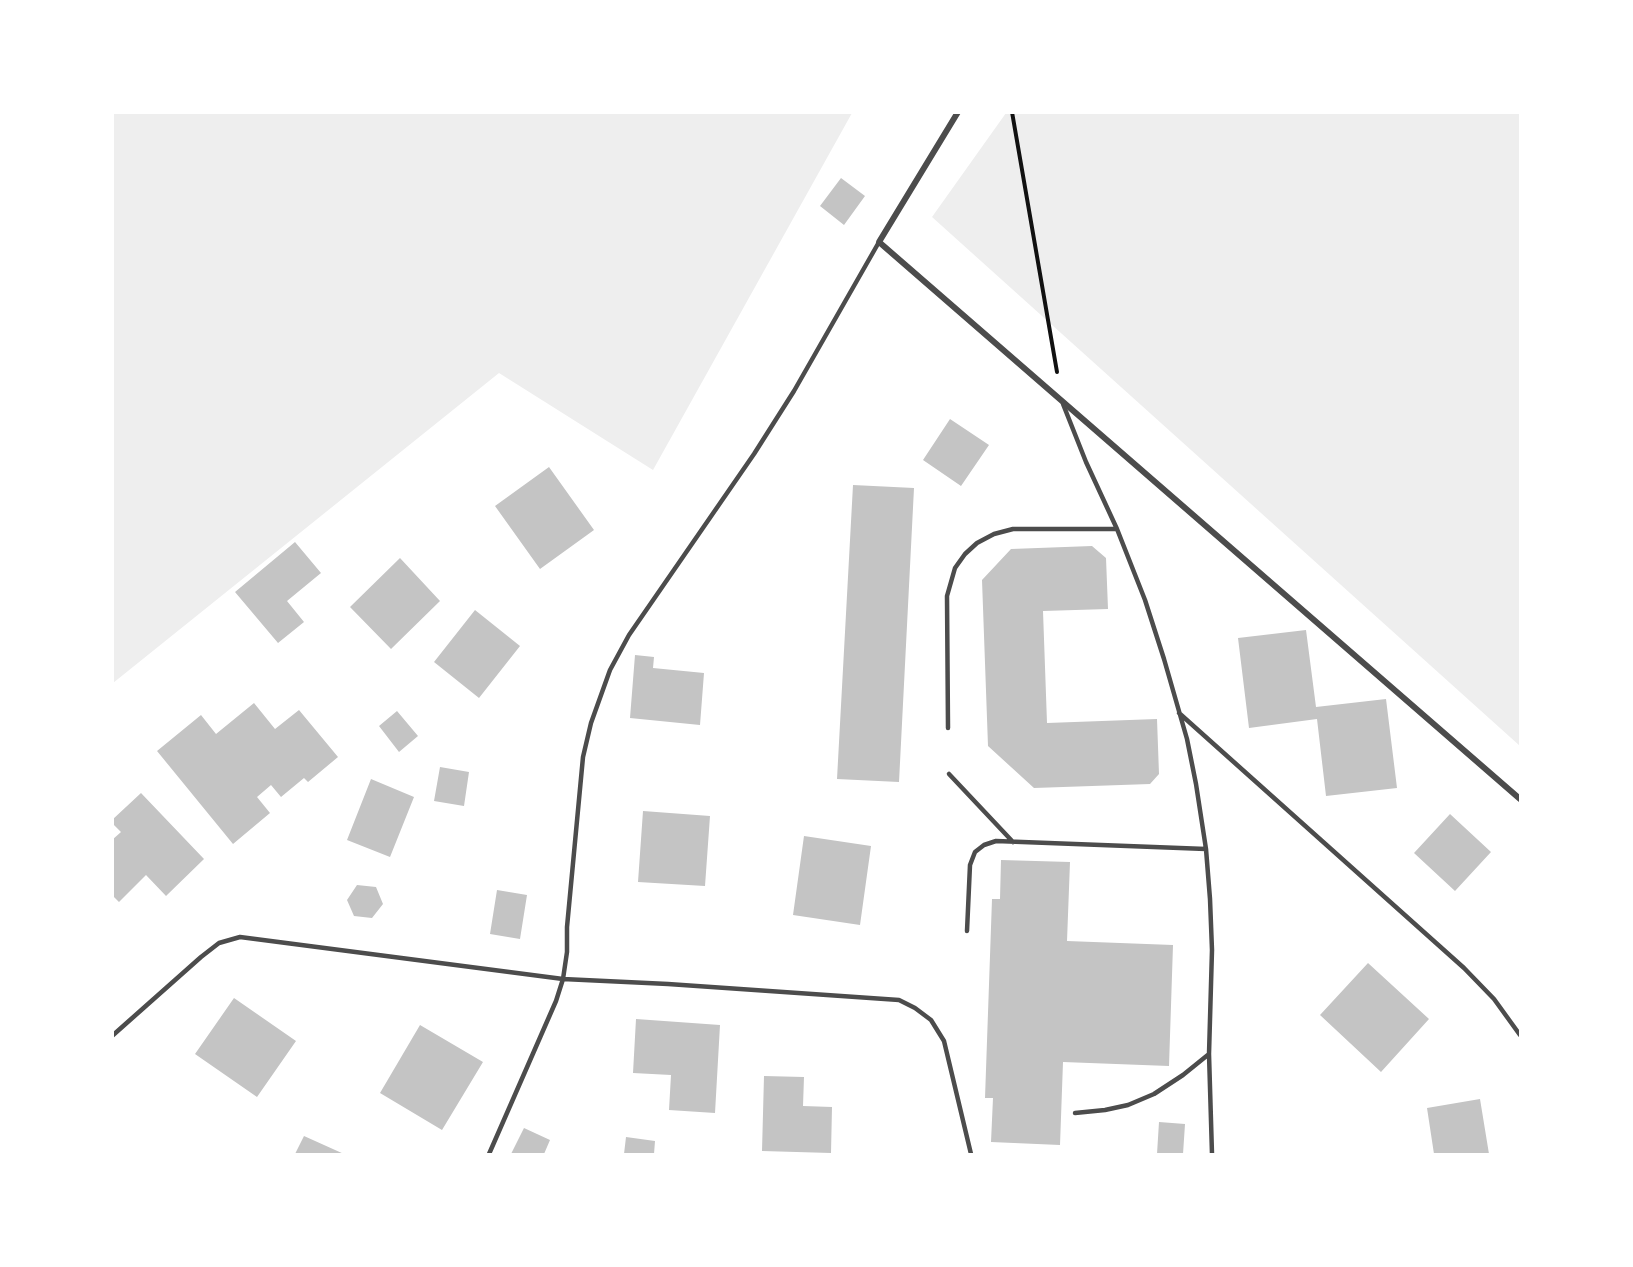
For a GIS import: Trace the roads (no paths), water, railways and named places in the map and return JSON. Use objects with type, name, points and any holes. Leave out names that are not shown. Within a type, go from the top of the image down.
[{"type":"street","points":[[958,112],[879,242],[1521,799]]},
{"type":"lane","points":[[489,1155],[552,1012],[563,979],[583,757],[591,723],[610,670],[629,635],[794,391],[879,242]]},
{"type":"lane","points":[[1063,402],[1090,472],[1117,529],[1145,600],[1187,740],[1196,783],[1206,849],[1210,899],[1212,950],[1209,1054],[1212,1155]]},
{"type":"lane","points":[[948,728],[947,596],[955,568],[965,554],[977,543],[994,534],[1013,530],[1117,529]]},
{"type":"lane","points":[[1179,713],[1464,968],[1494,999],[1521,1035]]},
{"type":"lane","points":[[949,774],[1012,842]]},
{"type":"lane","points":[[967,931],[970,865],[975,852],[984,845],[996,841],[1206,849]]},
{"type":"lane","points":[[112,1036],[219,943],[240,938],[563,979],[899,1000],[931,1020],[944,1041],[971,1155]]},
{"type":"lane","points":[[1075,1113],[1128,1105],[1154,1094],[1183,1076],[1209,1054]]}]
